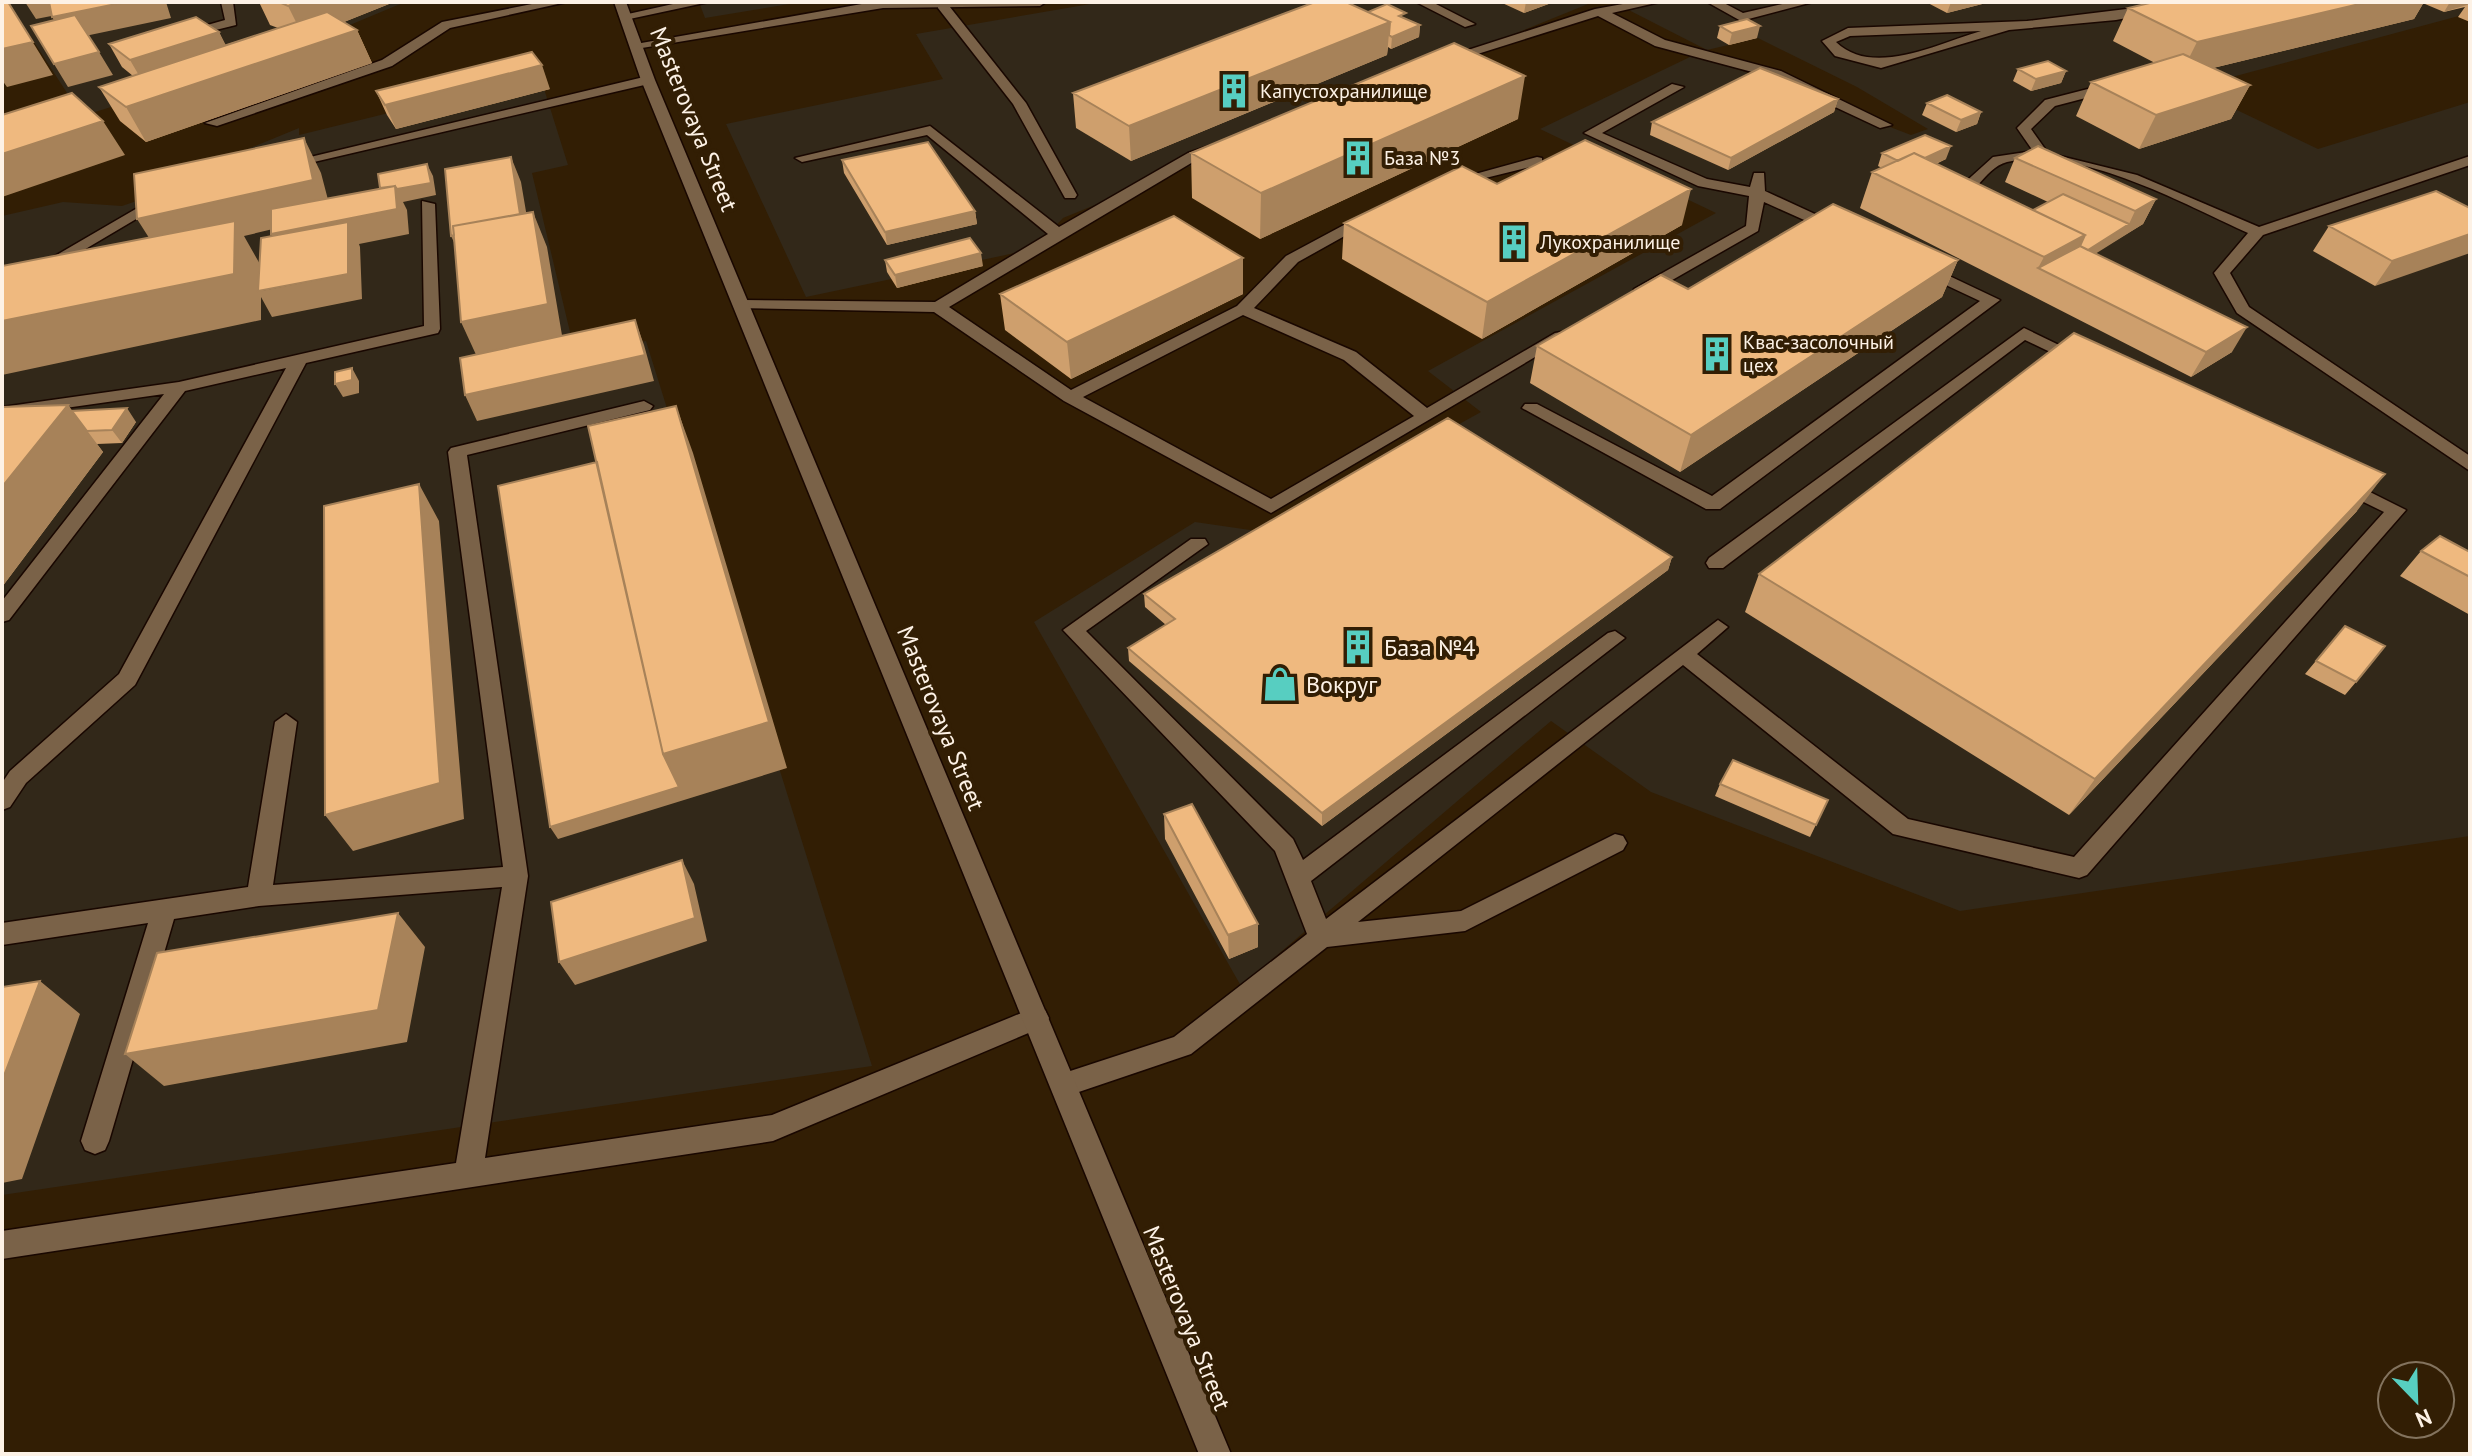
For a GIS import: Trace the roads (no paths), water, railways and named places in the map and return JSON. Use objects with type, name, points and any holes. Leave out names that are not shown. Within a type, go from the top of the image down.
[{"type":"main road","points":[[163,42],[232,22],[227,2]]},
{"type":"main road","points":[[212,123],[387,63],[446,25],[561,2]]},
{"type":"main road","points":[[622,9],[703,2]]},
{"type":"main road","points":[[636,45],[883,4],[1040,2]]},
{"type":"main road","points":[[1422,2],[1469,24]]},
{"type":"main road","points":[[1430,66],[1599,12],[1654,2]]},
{"type":"main road","points":[[1713,2],[1741,17],[1807,2]]},
{"type":"main road","points":[[2003,29],[1881,64],[1840,53],[1828,41],[1848,32],[2003,29],[2143,15],[2205,2]]},
{"type":"main road","points":[[942,5],[1019,103],[1070,195]]},
{"type":"main road","name":"Masterovaya Street","points":[[622,9],[648,80],[1215,1454]]},
{"type":"main road","points":[[1599,12],[1660,43],[1776,74],[1885,125]]},
{"type":"main road","points":[[269,169],[648,80]]},
{"type":"main road","points":[[2042,154],[2024,128],[2050,103],[2126,84]]},
{"type":"main road","points":[[1677,87],[1591,133],[1703,183],[1758,184],[1854,237]]},
{"type":"main road","points":[[802,158],[930,130],[1058,234]]},
{"type":"main road","points":[[743,305],[938,307],[1193,156],[1237,139]]},
{"type":"main road","points":[[2000,212],[1969,185],[1999,158],[2042,154],[2151,185],[2258,232]]},
{"type":"main road","points":[[2470,160],[2258,232],[2222,273],[2243,310],[2470,465]]},
{"type":"main road","points":[[1430,188],[1537,161]]},
{"type":"main road","points":[[1630,298],[1753,228],[1758,184]]},
{"type":"main road","points":[[36,272],[178,190]]},
{"type":"main road","points":[[2,412],[179,387],[432,329],[427,204]]},
{"type":"main road","points":[[1070,397],[1243,309],[1292,259],[1387,207]]},
{"type":"main road","points":[[1531,408],[1713,505],[1992,300],[1909,262]]},
{"type":"main road","points":[[938,307],[1070,397],[1271,507],[1575,329]]},
{"type":"main road","points":[[1243,309],[1350,356],[1424,415]]},
{"type":"main road","points":[[1716,563],[2024,333],[2095,367]]},
{"type":"main road","points":[[2,801],[18,777],[127,679],[298,362]]},
{"type":"main road","points":[[2,615],[179,387]]},
{"type":"main road","points":[[468,1175],[516,876],[457,452],[644,406]]},
{"type":"main road","points":[[1683,654],[1901,827],[2079,868],[2396,510],[2324,476]]},
{"type":"main road","points":[[1198,544],[1073,630],[1285,846],[1321,937]]},
{"type":"main road","points":[[1064,1085],[1182,1046],[1718,627]]},
{"type":"main road","points":[[1297,878],[1615,638]]},
{"type":"main road","points":[[259,896],[286,722]]},
{"type":"main road","points":[[1321,937],[1465,921],[1615,843]]},
{"type":"main road","points":[[2,934],[259,896],[516,876]]},
{"type":"main road","points":[[95,1141],[164,910]]},
{"type":"main road","points":[[2,1245],[773,1128],[1036,1018]]},
{"type":"place","name":"Капустохранилище","points":[[1234,91]]},
{"type":"place","name":"База №3","points":[[1358,158]]},
{"type":"place","name":"Лукохранилище","points":[[1514,242]]},
{"type":"place","name":"Квас-засолочный цех","points":[[1717,354]]},
{"type":"place","name":"База №4","points":[[1358,647]]},
{"type":"place","name":"Вокруг","points":[[1280,684]]}]
